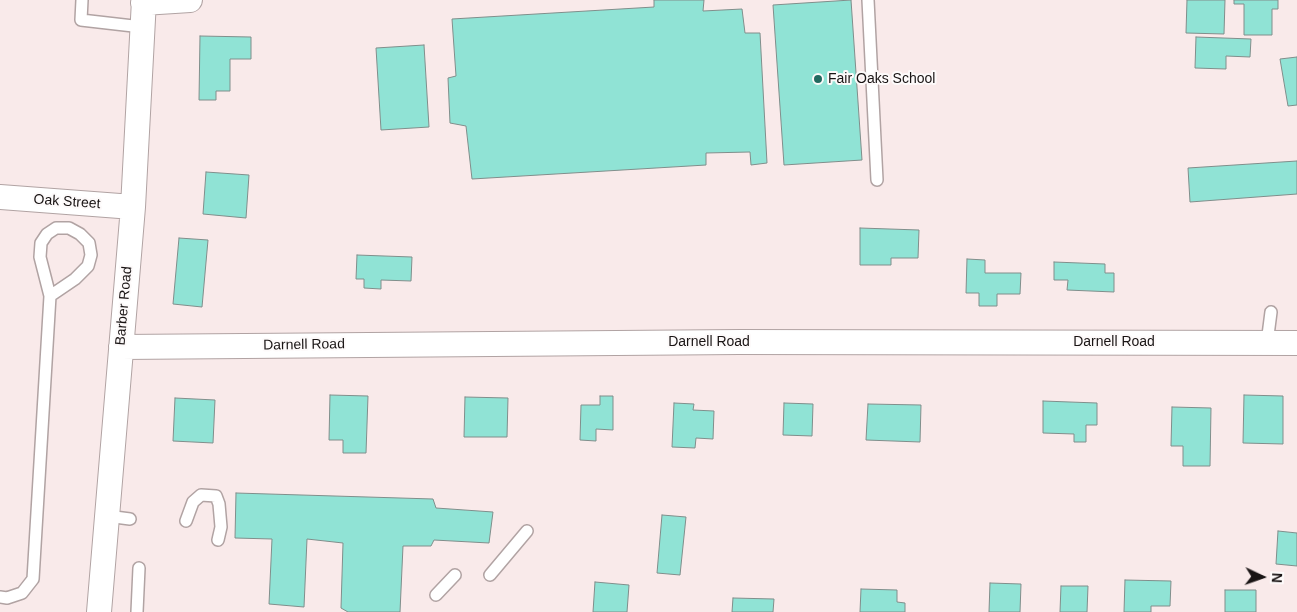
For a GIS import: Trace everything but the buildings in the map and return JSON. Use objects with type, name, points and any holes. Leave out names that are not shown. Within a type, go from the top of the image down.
[{"type":"street","points":[[144,1],[190,0]]},
{"type":"street","name":"Barber Road","points":[[99,612],[118,517],[121,347],[133,208],[144,1]]},
{"type":"street","name":"Oak Street","points":[[0,197],[133,208]]},
{"type":"street","name":"Darnell Road","points":[[121,347],[730,342],[1297,343]]},
{"type":"lane","points":[[82,0],[81,20],[142,27]]},
{"type":"lane","points":[[868,0],[877,180]]},
{"type":"lane","points":[[0,597],[7,598],[22,593],[33,579],[50,296],[40,257],[41,243],[47,234],[56,228],[69,228],[80,234],[89,243],[91,255],[88,266],[75,279],[50,296]]},
{"type":"lane","points":[[1267,343],[1271,312]]},
{"type":"lane","points":[[186,522],[193,502],[201,495],[216,496],[220,504],[221,527],[218,540]]},
{"type":"lane","points":[[490,575],[527,531]]},
{"type":"lane","points":[[137,612],[139,568]]},
{"type":"lane","points":[[436,595],[456,575]]},
{"type":"place","name":"Fair Oaks School","points":[[818,79]]}]
